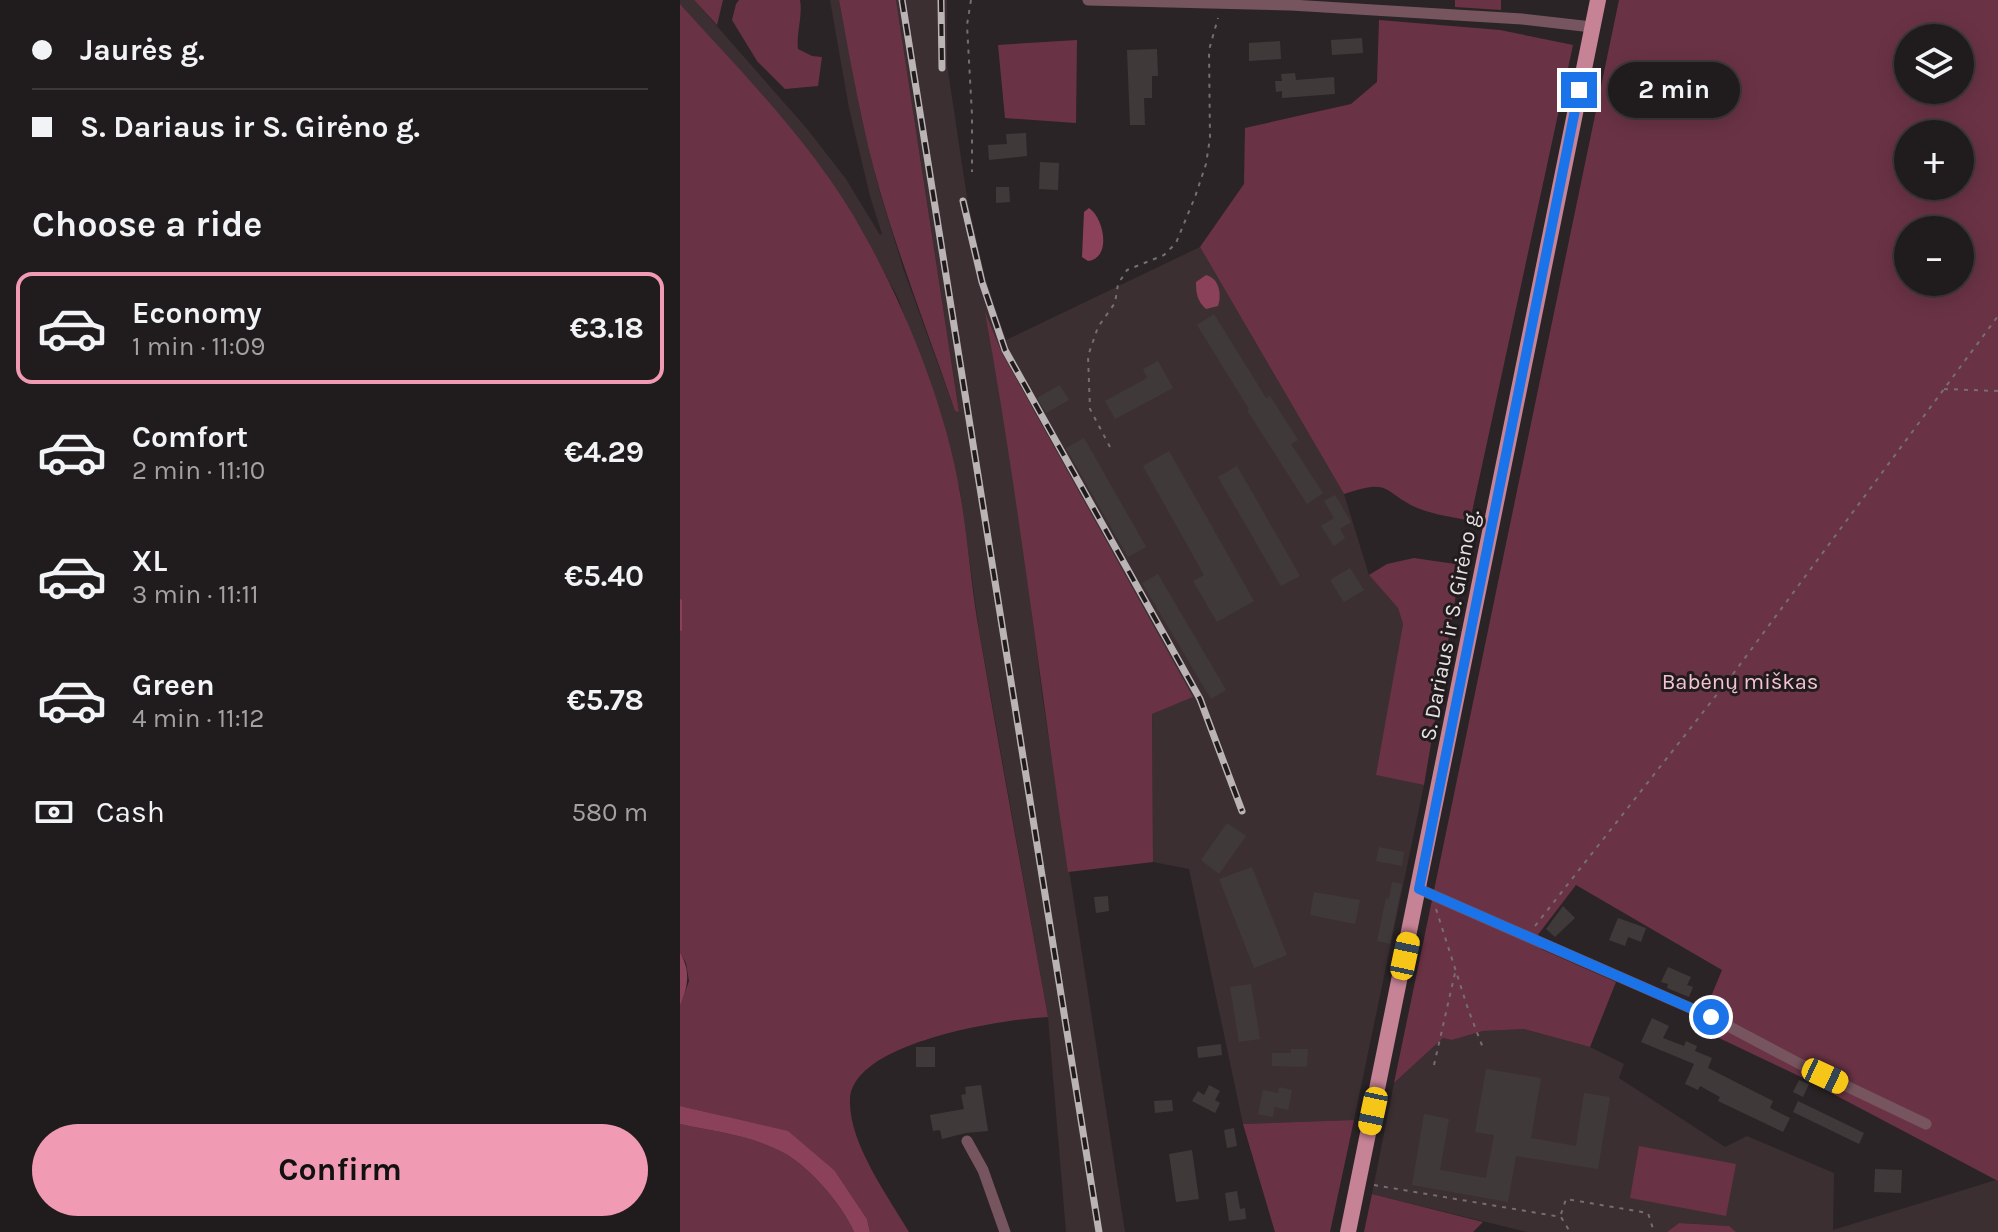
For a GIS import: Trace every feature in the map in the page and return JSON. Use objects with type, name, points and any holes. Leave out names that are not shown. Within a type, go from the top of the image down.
[{"type":"main road","name":"S. Dariaus ir S. Girėno g.","points":[[1348,1232],[1424,891],[1598,0]]},
{"type":"street","points":[[1088,0],[1291,5],[1522,19],[1592,27]]},
{"type":"street","points":[[1424,891],[1711,1017],[1800,1064],[1926,1124]]},
{"type":"street","points":[[967,1141],[983,1170],[1005,1232]]},
{"type":"path","points":[[971,0],[967,25],[972,172]]},
{"type":"path","points":[[1110,447],[1090,409],[1088,356],[1098,327],[1115,303],[1118,284],[1127,270],[1164,255],[1171,248],[1195,197],[1206,164],[1210,138],[1209,50],[1220,5]]},
{"type":"path","points":[[1527,937],[1733,674],[1998,316]]},
{"type":"path","points":[[1944,389],[1998,391]]},
{"type":"path","points":[[1424,891],[1483,1048]]},
{"type":"path","points":[[1434,1065],[1455,971]]},
{"type":"path","points":[[1358,1182],[1561,1217]]},
{"type":"path","points":[[1570,1232],[1561,1217],[1566,1199],[1648,1213],[1654,1232]]},
{"type":"shaded area","points":[[680,0],[694,0],[808,130],[846,179],[880,235],[849,108],[830,0],[839,0],[879,189],[904,271],[955,411],[959,411],[896,0],[947,0],[947,64],[967,198],[985,277],[1006,340],[1200,247],[1344,494],[1369,575],[1398,608],[1403,624],[1377,775],[1424,785],[1354,1120],[1243,1124],[1189,869],[1153,862],[1152,714],[1192,697],[1002,353],[987,317],[1015,482],[1043,701],[1125,1232],[1066,1232],[1048,1017],[979,630],[960,491],[936,401],[898,298],[863,232],[824,171],[772,107],[680,4]]},
{"type":"shaded area","points":[[1089,208],[1102,228],[1103,246],[1096,258],[1088,261],[1082,257],[1084,212]]},
{"type":"shaded area","points":[[1206,275],[1217,283],[1220,297],[1218,306],[1206,309],[1198,297],[1196,282]]},
{"type":"shaded area","points":[[680,952],[687,979],[680,1006]]},
{"type":"shaded area","points":[[1524,1029],[1590,1047],[1624,1064],[1619,1078],[1725,1147],[1747,1136],[1834,1173],[1833,1230],[1996,1180],[1998,1232],[1736,1232],[1728,1226],[1679,1223],[1667,1232],[1527,1232],[1372,1194],[1394,1083],[1443,1038],[1452,1040],[1483,1031]]},
{"type":"shaded area","points":[[680,1106],[788,1131],[835,1171],[867,1219],[870,1232],[854,1232],[822,1185],[789,1156],[755,1141],[680,1124]]},
{"type":"green space","points":[[694,0],[723,0],[717,25]]},
{"type":"green space","points":[[739,0],[800,0],[798,49],[822,57],[818,86],[785,89],[757,61],[732,20]]},
{"type":"green space","points":[[839,0],[896,0],[959,412],[955,411],[880,191],[862,120]]},
{"type":"green space","points":[[1455,0],[1501,0],[1501,10],[1455,7]]},
{"type":"green space","name":"Babėnų miškas","points":[[1619,0],[1998,0],[1998,1181],[1803,1078],[1698,1028],[1722,970],[1576,885],[1537,936],[1541,949],[1616,982],[1590,1047],[1524,1029],[1483,1031],[1452,1040],[1443,1038],[1394,1083]]},
{"type":"green space","points":[[680,4],[802,142],[864,234],[895,294],[935,393],[960,493],[979,631],[1048,1017],[999,1023],[934,1037],[876,1062],[858,1079],[850,1099],[855,1133],[871,1168],[909,1232],[870,1232],[867,1219],[835,1171],[722,1116],[680,1106],[680,1006],[689,981],[686,963],[680,952]]},
{"type":"green space","points":[[1379,20],[1500,30],[1573,45],[1470,521],[1420,509],[1380,487],[1344,494],[1200,247],[1244,184],[1245,128],[1351,104],[1377,82]]},
{"type":"green space","points":[[1077,40],[1076,123],[1005,118],[998,45]]},
{"type":"green space","points":[[985,312],[1002,353],[1193,697],[1152,714],[1153,862],[1068,872],[1019,522]]},
{"type":"green space","points":[[1414,558],[1455,564],[1460,570],[1424,785],[1376,775],[1403,624],[1398,608],[1369,575],[1387,564]]},
{"type":"green space","points":[[1354,1120],[1330,1232],[1275,1232],[1243,1124]]},
{"type":"green space","points":[[680,1124],[755,1141],[789,1156],[822,1185],[854,1232],[680,1232]]},
{"type":"green space","points":[[1639,1146],[1736,1164],[1726,1216],[1630,1198]]},
{"type":"green space","points":[[1372,1194],[1483,1222],[1473,1232],[1364,1232]]},
{"type":"green space","points":[[1679,1223],[1729,1226],[1736,1232],[1667,1232]]},
{"type":"building","points":[[1362,38],[1363,53],[1332,55],[1331,40]]},
{"type":"building","points":[[1280,41],[1281,59],[1249,61],[1249,43]]},
{"type":"building","points":[[1157,49],[1158,76],[1152,76],[1152,98],[1144,98],[1145,125],[1130,125],[1127,50]]},
{"type":"building","points":[[1295,73],[1296,80],[1334,77],[1335,94],[1282,98],[1282,91],[1276,92],[1275,81],[1282,81],[1281,74]]},
{"type":"building","points":[[1026,133],[1027,156],[989,160],[988,145],[1007,144],[1006,134]]},
{"type":"building","points":[[1040,162],[1059,163],[1058,190],[1039,189]]},
{"type":"building","points":[[996,187],[1009,187],[1010,202],[996,203]]},
{"type":"building","points":[[1214,314],[1266,398],[1270,396],[1298,440],[1291,444],[1323,493],[1307,504],[1197,325]]},
{"type":"building","points":[[1158,361],[1173,388],[1115,419],[1105,401],[1147,378],[1143,369]]},
{"type":"building","points":[[1060,385],[1069,400],[1046,413],[1037,398]]},
{"type":"building","points":[[1084,438],[1146,547],[1128,557],[1066,448]]},
{"type":"building","points":[[1169,451],[1254,601],[1217,622],[1193,581],[1204,575],[1143,466]]},
{"type":"building","points":[[1237,466],[1300,576],[1281,586],[1218,477]]},
{"type":"building","points":[[1335,495],[1351,522],[1340,529],[1345,538],[1334,546],[1321,526],[1334,518],[1324,501]]},
{"type":"building","points":[[1350,568],[1364,590],[1344,602],[1330,580]]},
{"type":"building","points":[[1158,574],[1226,690],[1211,699],[1142,583]]},
{"type":"building","points":[[1227,823],[1246,836],[1219,874],[1201,860]]},
{"type":"building","points":[[1379,847],[1404,852],[1402,866],[1376,861]]},
{"type":"building","points":[[1252,867],[1287,955],[1254,968],[1219,879]]},
{"type":"building","points":[[1392,882],[1402,884],[1390,944],[1377,941]]},
{"type":"building","points":[[1314,892],[1360,900],[1355,924],[1310,915]]},
{"type":"building","points":[[1108,896],[1109,911],[1096,913],[1094,897]]},
{"type":"building","points":[[1563,906],[1575,918],[1555,937],[1546,929]]},
{"type":"building","points":[[1618,918],[1646,928],[1641,942],[1628,937],[1625,946],[1609,940]]},
{"type":"building","points":[[1668,967],[1691,977],[1687,985],[1693,987],[1689,997],[1667,988],[1668,984],[1661,982]]},
{"type":"building","points":[[1251,984],[1260,1039],[1239,1042],[1230,987]]},
{"type":"building","points":[[1652,1018],[1669,1026],[1663,1038],[1684,1046],[1686,1041],[1697,1046],[1695,1051],[1712,1058],[1708,1068],[1773,1101],[1770,1108],[1790,1118],[1783,1132],[1718,1101],[1720,1097],[1700,1086],[1698,1090],[1685,1084],[1694,1064],[1641,1042]]},
{"type":"building","points":[[1221,1044],[1222,1055],[1198,1058],[1197,1047]]},
{"type":"building","points":[[916,1047],[935,1047],[935,1067],[916,1067]]},
{"type":"building","points":[[1291,1049],[1308,1049],[1307,1067],[1272,1066],[1272,1053],[1291,1053]]},
{"type":"building","points":[[1486,1069],[1541,1078],[1531,1138],[1576,1146],[1584,1093],[1610,1097],[1598,1169],[1516,1156],[1508,1202],[1412,1185],[1424,1114],[1449,1119],[1440,1170],[1486,1178],[1494,1135],[1475,1132]]},
{"type":"building","points":[[1799,1080],[1809,1084],[1803,1097],[1793,1092]]},
{"type":"building","points":[[981,1085],[988,1131],[942,1139],[940,1130],[933,1131],[930,1115],[964,1109],[961,1095],[966,1094],[965,1087]]},
{"type":"building","points":[[1209,1085],[1220,1091],[1215,1100],[1220,1103],[1215,1113],[1192,1101],[1198,1091],[1204,1095]]},
{"type":"building","points":[[1279,1087],[1292,1090],[1288,1110],[1274,1107],[1273,1117],[1258,1114],[1263,1090],[1278,1093]]},
{"type":"building","points":[[1172,1100],[1173,1111],[1155,1113],[1154,1101]]},
{"type":"building","points":[[1798,1101],[1864,1133],[1859,1144],[1793,1112]]},
{"type":"building","points":[[1234,1128],[1237,1146],[1227,1148],[1224,1130]]},
{"type":"building","points":[[1192,1150],[1199,1199],[1176,1202],[1169,1154]]},
{"type":"building","points":[[1875,1169],[1902,1170],[1901,1193],[1874,1192]]},
{"type":"building","points":[[1237,1191],[1240,1209],[1245,1208],[1246,1219],[1229,1221],[1225,1193]]},
{"type":"waterway","points":[[680,601],[680,629]]},
{"type":"railway","points":[[902,0],[1099,1232]]},
{"type":"railway","points":[[941,0],[942,68]]},
{"type":"railway","points":[[963,201],[982,282],[1005,350],[1200,699],[1242,811]]},
{"type":"route","points":[[1579,90],[1419,889],[1711,1017]]}]
